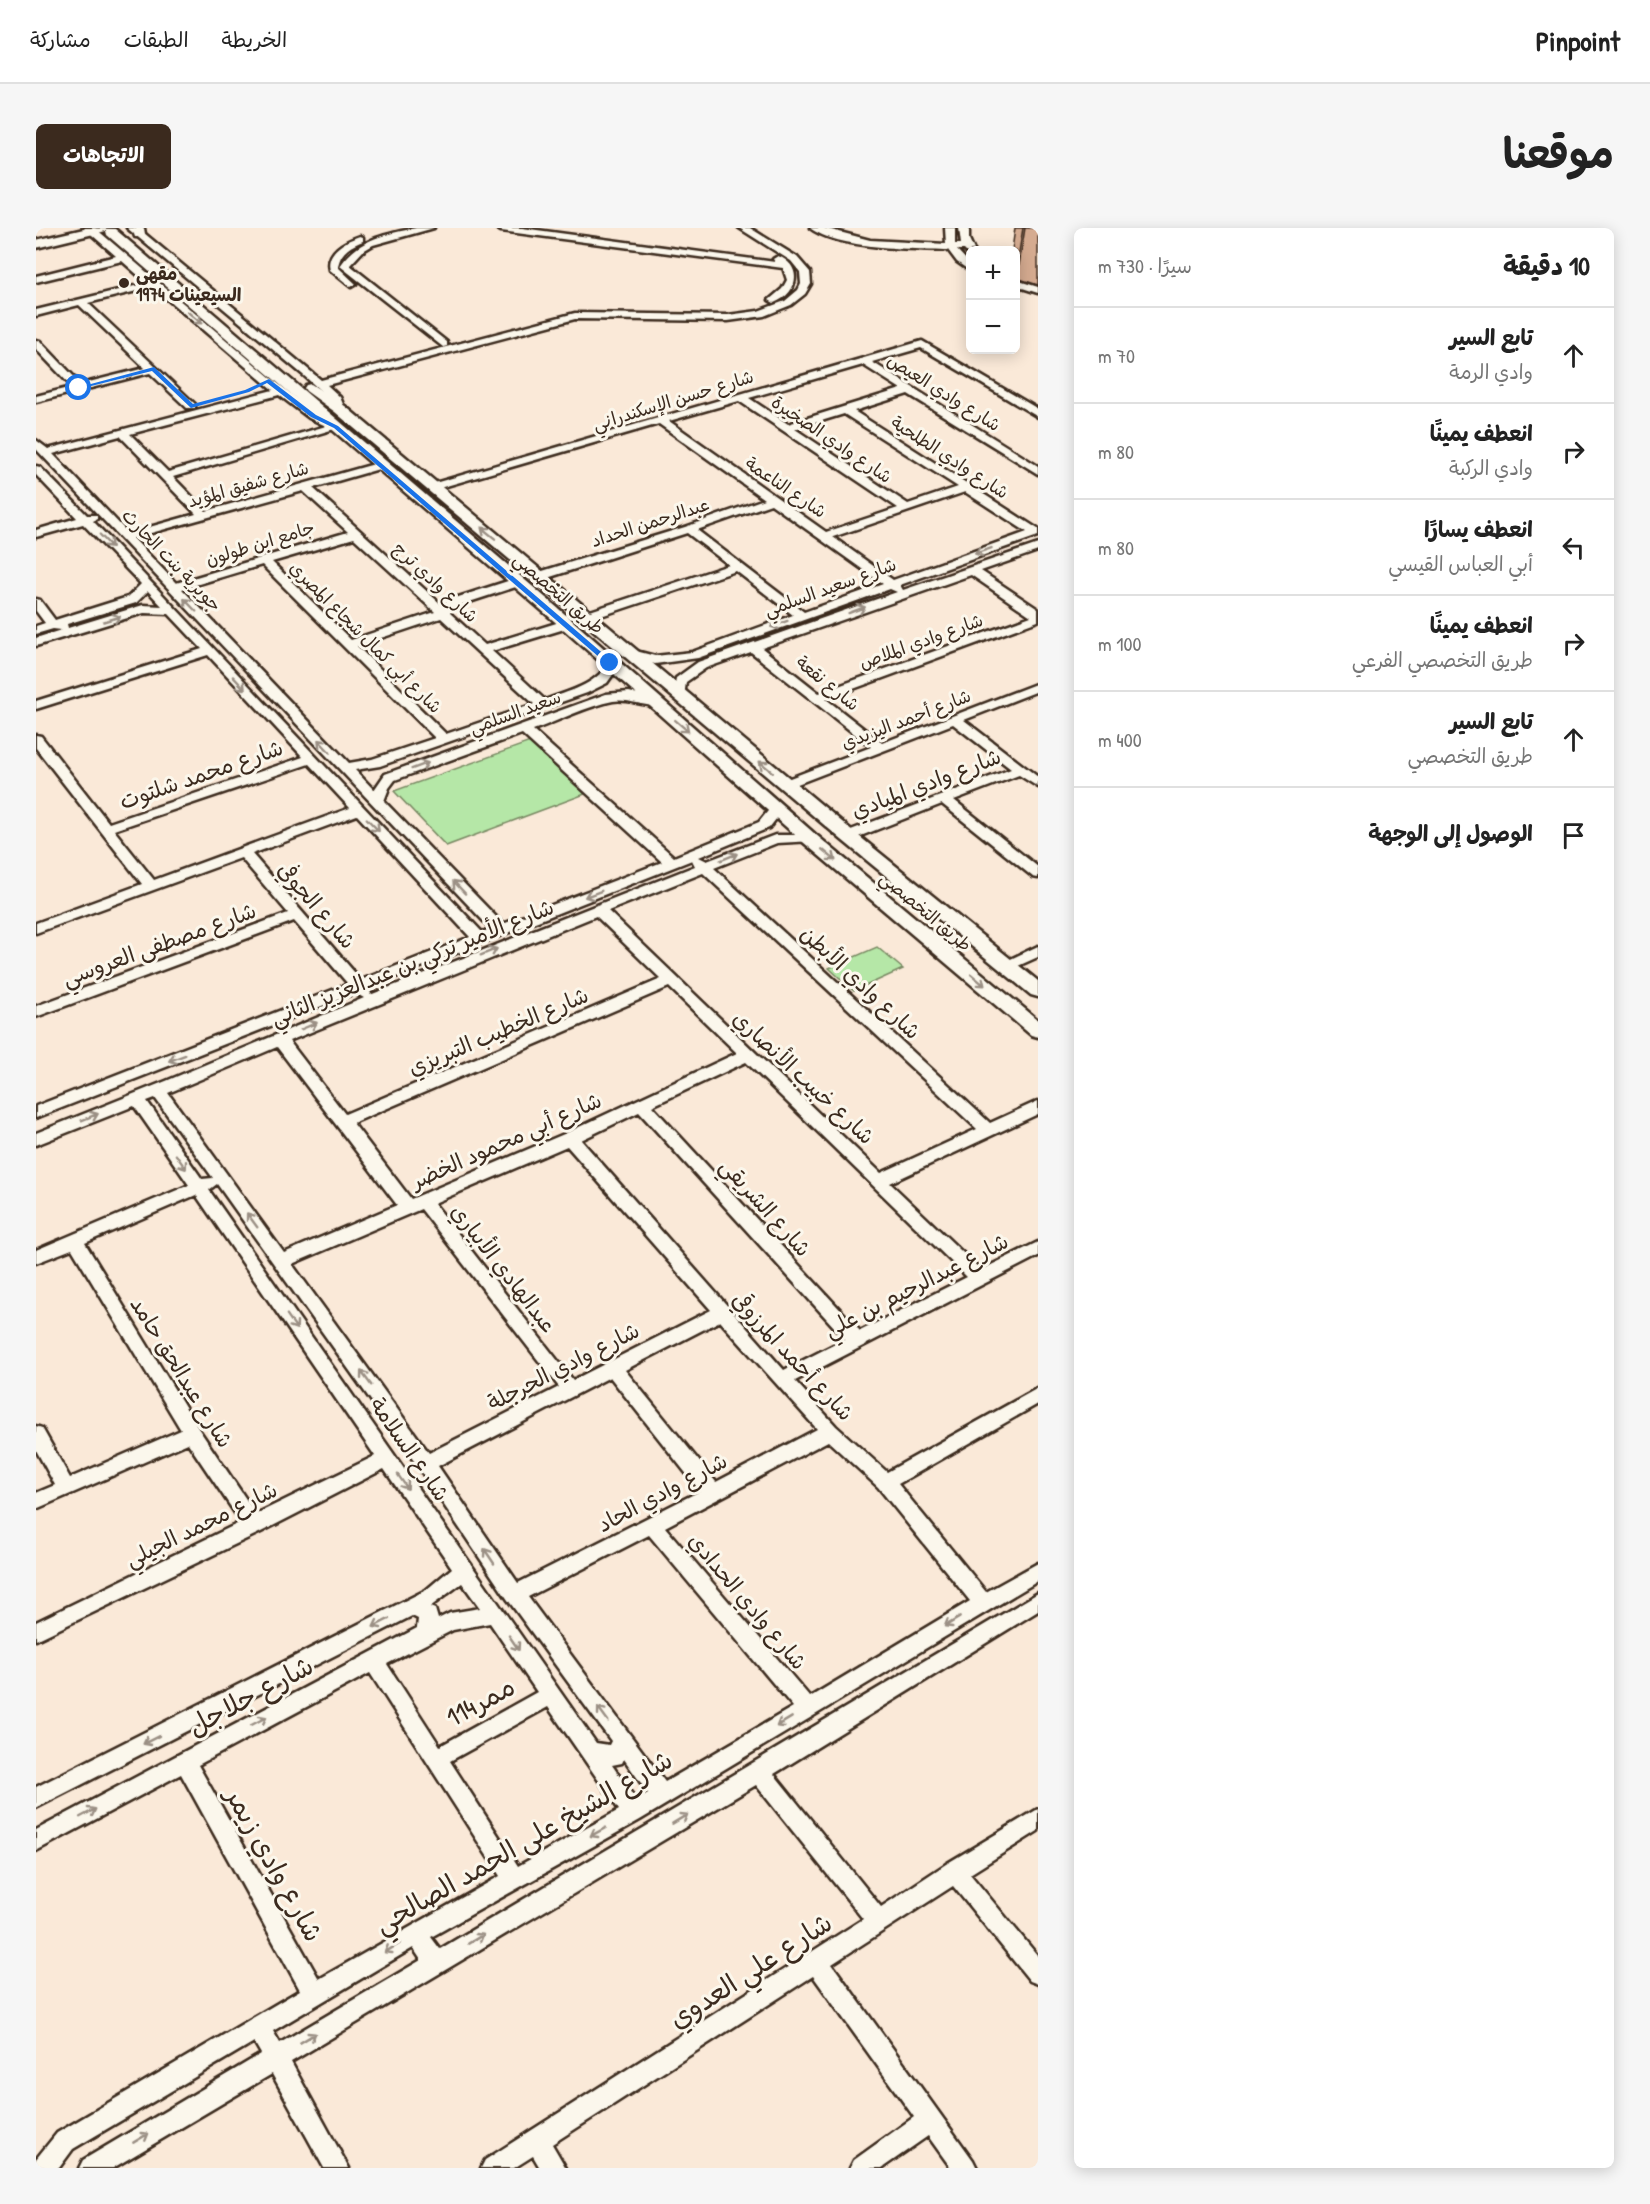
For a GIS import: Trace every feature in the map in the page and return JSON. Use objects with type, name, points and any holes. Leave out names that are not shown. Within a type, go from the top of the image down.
[{"type":"main road","points":[[36,232],[112,230]]},
{"type":"main road","points":[[36,238],[112,230]]},
{"type":"main road","name":"طريق التخصصي","points":[[112,230],[340,409],[848,836],[1038,991]]},
{"type":"main road","name":"طريق التخصصي","points":[[112,230],[336,427],[567,624],[809,838],[1038,1030]]},
{"type":"main road","points":[[36,243],[53,233]]},
{"type":"street","points":[[404,228],[356,240],[339,250],[333,261],[333,268],[437,345]]},
{"type":"street","points":[[429,228],[362,246],[351,254],[345,266],[437,345]]},
{"type":"street","points":[[501,228],[787,266]]},
{"type":"street","points":[[316,382],[579,309],[717,312],[747,309],[771,302],[788,290],[792,281],[791,271],[787,266],[729,228]]},
{"type":"street","points":[[369,367],[437,345],[575,316],[742,316],[776,309],[801,292],[806,284],[805,272],[794,259],[744,228]]},
{"type":"street","points":[[815,228],[846,238],[949,243],[967,246],[964,228]]},
{"type":"street","points":[[836,228],[915,242]]},
{"type":"street","points":[[950,228],[949,243],[966,265]]},
{"type":"street","points":[[112,230],[125,257],[154,284],[280,391],[314,416],[336,427]]},
{"type":"street","points":[[112,230],[316,382],[336,399],[340,409]]},
{"type":"street","points":[[754,261],[766,257],[766,251]]},
{"type":"street","points":[[36,279],[125,257]]},
{"type":"street","points":[[36,313],[154,284]]},
{"type":"street","points":[[1020,284],[1038,290]]},
{"type":"street","points":[[788,290],[801,292]]},
{"type":"street","points":[[1020,291],[1038,297]]},
{"type":"street","points":[[81,302],[191,406]]},
{"type":"street","points":[[36,343],[79,388]]},
{"type":"street","name":"شارع حسن الإسكندراني","points":[[432,488],[922,344],[1038,414]]},
{"type":"street","name":"شارع وادي العيص","points":[[864,361],[1036,467]]},
{"type":"street","points":[[36,399],[154,369]]},
{"type":"street","points":[[39,447],[122,432],[252,394],[267,380]]},
{"type":"street","points":[[788,428],[909,390]]},
{"type":"street","points":[[64,443],[191,406],[280,391]]},
{"type":"street","name":"شارع وادي الصخيرة","points":[[740,397],[906,508]]},
{"type":"street","name":"شارع وادي الطلحية","points":[[846,410],[1037,532]]},
{"type":"street","name":"شارع الناعمة","points":[[662,421],[771,501],[781,504],[904,593]]},
{"type":"street","points":[[165,476],[336,427]]},
{"type":"street","points":[[122,432],[204,515]]},
{"type":"street","name":"جويرية بنت الحارث","points":[[39,447],[500,929]]},
{"type":"street","name":"شارع شفيق المؤيد","points":[[125,537],[382,465]]},
{"type":"street","name":"جويرية بنت الحارث","points":[[36,469],[148,584],[479,938]]},
{"type":"street","points":[[36,488],[51,484]]},
{"type":"street","name":"شارع وادي ترج","points":[[305,486],[543,705]]},
{"type":"street","points":[[826,536],[966,488]]},
{"type":"street","name":"عبدالرحمن الحداد","points":[[540,576],[771,501]]},
{"type":"street","points":[[36,534],[103,514]]},
{"type":"street","points":[[689,529],[802,616]]},
{"type":"street","name":"شارع سعيد السلمي","points":[[679,694],[680,681],[698,660],[731,642],[1037,532]]},
{"type":"street","name":"جامع ابن طولون","points":[[173,588],[357,533]]},
{"type":"street","name":"شارع سعيد السلمي","points":[[632,654],[655,660],[698,660],[747,649],[1038,547]]},
{"type":"street","name":"شارع أبي كمال شجاع المصري","points":[[263,560],[442,739]]},
{"type":"street","points":[[588,616],[736,567]]},
{"type":"street","points":[[972,570],[1038,616]]},
{"type":"street","points":[[349,645],[444,613],[450,604],[518,582]]},
{"type":"street","points":[[36,642],[64,634],[77,624],[132,600],[148,584]]},
{"type":"street","points":[[36,603],[53,625],[65,628],[64,634]]},
{"type":"street","points":[[36,630],[53,625],[77,624],[143,609],[172,610]]},
{"type":"street","name":"شارع وادي الملاص","points":[[817,698],[1038,616]]},
{"type":"street","points":[[482,650],[567,624]]},
{"type":"street","name":"شارع نقعة","points":[[731,642],[747,649],[817,698],[880,748]]},
{"type":"street","points":[[36,705],[209,651]]},
{"type":"street","name":"سعيد السلمي","points":[[345,768],[375,763],[594,686],[608,676],[613,666]]},
{"type":"street","points":[[594,686],[608,689],[612,692],[610,697]]},
{"type":"street","name":"شارع أحمد اليزيدي","points":[[787,784],[1038,687]]},
{"type":"street","name":"سعيد السلمي","points":[[390,777],[610,697],[629,696],[655,702]]},
{"type":"street","points":[[262,708],[276,709],[282,702]]},
{"type":"street","points":[[273,719],[274,714],[279,712],[293,713]]},
{"type":"street","points":[[956,720],[1038,783]]},
{"type":"street","points":[[524,729],[672,863]]},
{"type":"street","points":[[36,739],[151,886]]},
{"type":"street","name":"شارع محمد شلتوت","points":[[106,828],[310,759]]},
{"type":"street","points":[[36,767],[53,761]]},
{"type":"street","points":[[375,763],[371,773],[390,777],[382,787],[378,800]]},
{"type":"street","name":"شارع وادي الميادي","points":[[848,836],[1020,770]]},
{"type":"street","points":[[944,799],[1038,874]]},
{"type":"street","name":"شارع الأمير تركي بن عبدالعزيز الثاني","points":[[36,1112],[655,870],[764,825],[777,809]]},
{"type":"street","points":[[36,928],[358,810]]},
{"type":"street","points":[[764,825],[775,833],[775,839]]},
{"type":"street","name":"شارع الأمير تركي بن عبدالعزيز الثاني","points":[[142,1106],[152,1103],[235,1058],[279,1039],[643,890],[775,839],[809,838]]},
{"type":"street","name":"شارع الجوفي","points":[[244,853],[370,1001]]},
{"type":"street","name":"شارع وادي الأبطن","points":[[691,855],[988,1130]]},
{"type":"street","points":[[655,870],[653,879],[669,880]]},
{"type":"street","points":[[631,879],[648,880],[650,885],[643,890]]},
{"type":"street","name":"شارع خبيب الأنصاري","points":[[597,909],[747,1055],[881,1180],[979,1278]]},
{"type":"street","name":"شارع مصطفى العروسي","points":[[36,1012],[297,915]]},
{"type":"street","points":[[468,926],[483,925],[487,915]]},
{"type":"street","points":[[1007,966],[1038,951]]},
{"type":"street","name":"شارع الخطيب التبريزي","points":[[342,1122],[671,981]]},
{"type":"street","name":"عبدالهادي الأبياري","points":[[279,1039],[342,1122],[416,1204],[571,1390]]},
{"type":"street","points":[[218,1042],[214,1048],[221,1058],[235,1058]]},
{"type":"street","name":"شارع أبي محمود الخضر","points":[[282,1261],[570,1138],[747,1055]]},
{"type":"street","points":[[162,1097],[426,1463],[515,1594],[662,1795]]},
{"type":"street","name":"شارع الشريقي","points":[[641,1104],[857,1340]]},
{"type":"street","points":[[36,1139],[142,1106]]},
{"type":"street","name":"شارع السلامة","points":[[142,1106],[633,1813]]},
{"type":"street","points":[[881,1180],[1038,1107]]},
{"type":"street","name":"شارع أحمد المرزوقي","points":[[570,1138],[782,1379],[830,1431],[885,1482],[983,1603]]},
{"type":"street","points":[[36,1257],[221,1178]]},
{"type":"street","name":"شارع عبدالحق حامد","points":[[75,1240],[192,1433],[254,1526]]},
{"type":"street","name":"شارع عبدالرحيم بن علي","points":[[782,1379],[1038,1248]]},
{"type":"street","name":"شارع وادي الحرجلة","points":[[426,1463],[722,1312]]},
{"type":"street","points":[[612,1367],[713,1492]]},
{"type":"street","points":[[885,1482],[1038,1395]]},
{"type":"street","name":"شارع وادي الحاد","points":[[515,1594],[830,1431]]},
{"type":"street","points":[[36,1433],[66,1488]]},
{"type":"street","points":[[36,1501],[192,1433]]},
{"type":"street","name":"شارع محمد الجيلي","points":[[36,1631],[387,1459]]},
{"type":"street","name":"شارع وادي الحدادي","points":[[652,1525],[807,1708]]},
{"type":"street","name":"شارع جلاجل","points":[[36,1798],[434,1596],[465,1569]]},
{"type":"street","name":"شارع الشيخ على الحمد الصالحي","points":[[44,2168],[65,2141],[416,1934],[633,1813],[1038,1571]]},
{"type":"street","points":[[91,2168],[759,1772],[1038,1601]]},
{"type":"street","points":[[412,1607],[428,1615],[427,1633]]},
{"type":"street","name":"شارع جلاجل","points":[[36,1840],[427,1633],[450,1622],[495,1614]]},
{"type":"street","points":[[373,1660],[514,1879]]},
{"type":"street","name":"ممر114","points":[[437,1758],[550,1695]]},
{"type":"street","points":[[591,1752],[615,1756],[622,1739]]},
{"type":"street","name":"شارع وادي زيمر","points":[[185,1761],[315,1995]]},
{"type":"street","points":[[759,1772],[878,1921]]},
{"type":"street","name":"شارع علي العدوي","points":[[493,2168],[1038,1819]]},
{"type":"street","points":[[954,1871],[1038,1973]]},
{"type":"street","points":[[416,1934],[436,1963]]},
{"type":"street","points":[[817,1962],[966,2168]]},
{"type":"street","points":[[259,2028],[337,2168]]},
{"type":"street","points":[[862,2168],[930,2120]]},
{"type":"street","points":[[536,2140],[554,2168]]},
{"type":"green space","points":[[530,742],[585,794],[446,846],[394,791]]},
{"type":"green space","points":[[877,947],[903,969],[854,991],[829,968]]},
{"type":"place","name":"مقهى السيعينات 1974","points":[[124,283]]},
{"type":"route","points":[[79,388],[154,369],[191,406],[247,391],[260,386],[267,380],[314,416],[336,427],[610,663]]}]
